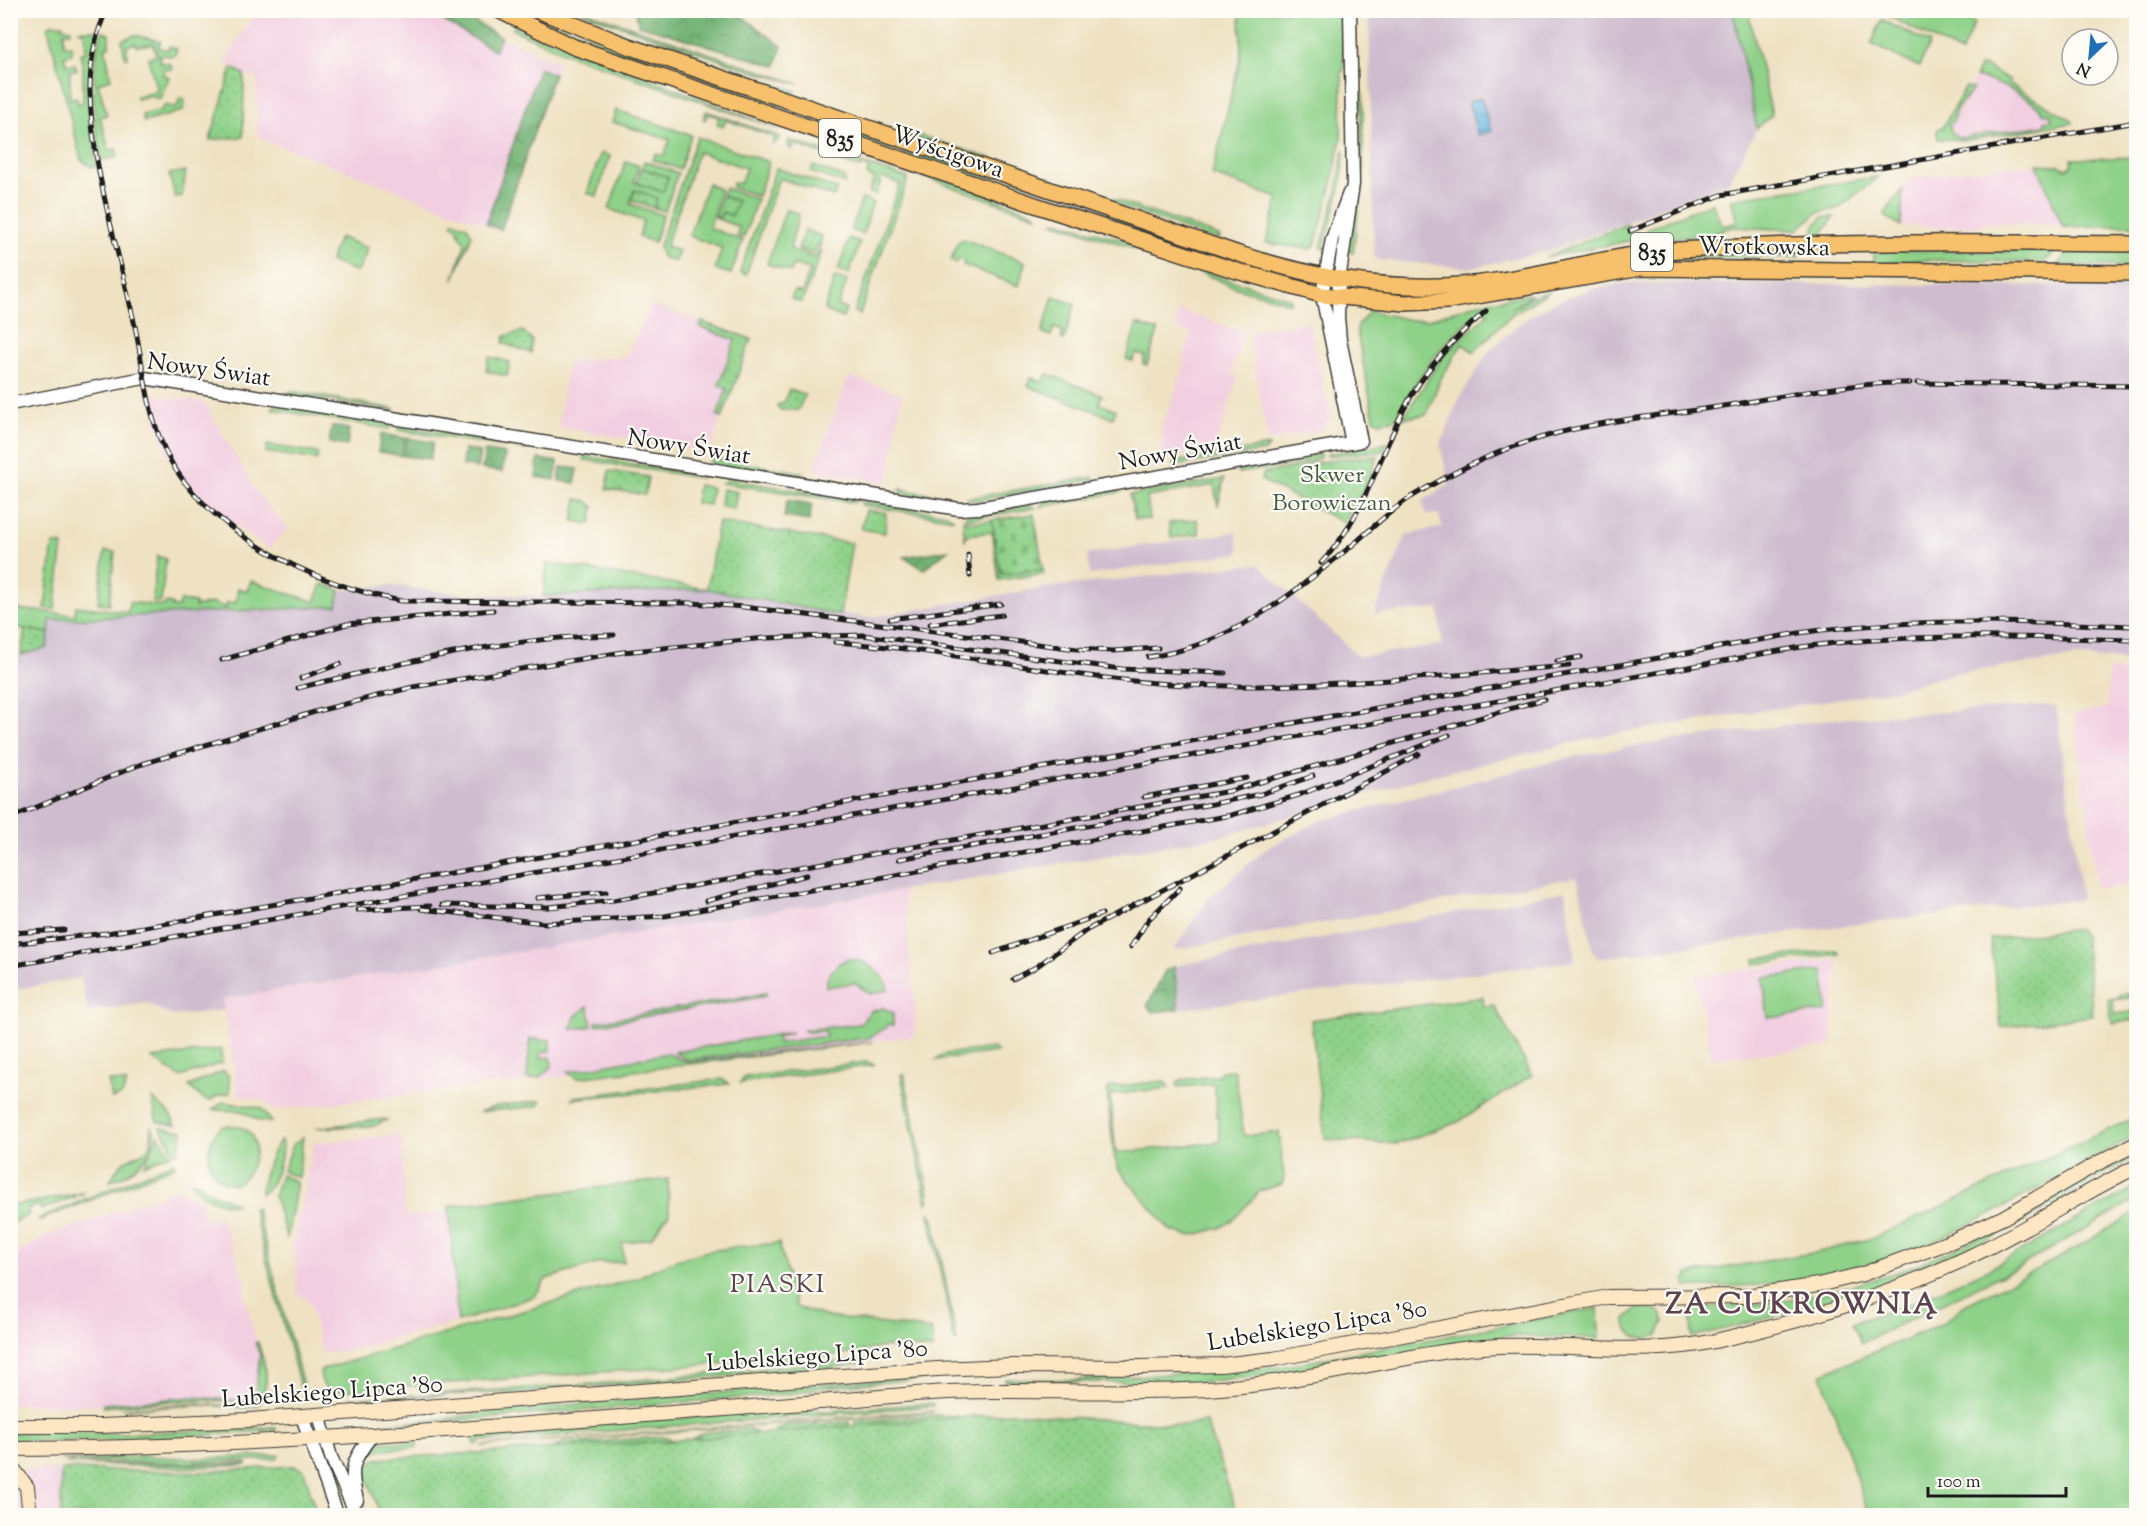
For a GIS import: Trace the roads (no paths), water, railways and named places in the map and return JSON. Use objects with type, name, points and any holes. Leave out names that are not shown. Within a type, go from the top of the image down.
[{"type":"main road","name":"Wyścigowa","points":[[498,10],[574,46],[1050,210],[1237,271],[1322,295]]},
{"type":"main road","name":"Wyścigowa","points":[[537,10],[628,46],[965,162],[1239,254],[1331,279]]},
{"type":"main road","name":"Wrotkowska","points":[[1331,279],[1418,286],[1472,284],[1656,251],[1755,246],[1892,243],[2136,244]]},
{"type":"main road","name":"Wrotkowska","points":[[1322,295],[1405,303],[1448,301],[1641,268],[2136,273]]},
{"type":"main road","name":"Lubelskiego Lipca '80","points":[[10,1426],[100,1426],[302,1417],[937,1369],[1011,1366],[1140,1368],[1221,1365],[1273,1359],[1468,1324],[1532,1310],[1622,1296],[1665,1297],[1779,1293],[1873,1271],[1952,1241],[2004,1217],[2098,1162],[2136,1144]]},
{"type":"main road","name":"Lubelskiego Lipca '80","points":[[10,1449],[144,1448],[326,1438],[1000,1390],[1211,1389],[1273,1383],[1455,1350],[1504,1344],[1623,1350],[1670,1349],[1714,1341],[1843,1306],[1932,1274],[1978,1253],[2136,1167]]},
{"type":"main road","points":[[10,1465],[21,1477],[29,1498],[30,1515]]},
{"type":"street","points":[[1350,10],[1353,184],[1332,239],[1331,279],[1338,297],[1340,340],[1357,442]]},
{"type":"street","points":[[1331,279],[1322,295],[1357,442]]},
{"type":"street","name":"Nowy Świat","points":[[10,404],[144,378],[959,509],[1357,442]]},
{"type":"street","points":[[319,1415],[357,1515]]},
{"type":"street","points":[[302,1417],[338,1515]]},
{"type":"street","points":[[361,1515],[351,1475],[354,1461],[372,1435]]},
{"type":"water","points":[[1481,98],[1492,131],[1478,135],[1468,102]]},
{"type":"railway","points":[[107,10],[99,29],[92,60],[91,118],[105,202],[137,335],[148,400],[161,441],[170,461],[183,480],[227,524],[253,543],[311,573],[341,585],[401,601],[693,603],[744,607],[1077,649],[1113,651],[1158,648]]},
{"type":"railway","points":[[1630,231],[1721,195],[2136,122]]},
{"type":"railway","points":[[1321,563],[1336,546],[1359,509],[1394,429],[1421,381],[1451,344],[1486,311]]},
{"type":"railway","points":[[1148,657],[1178,651],[1233,630],[1284,599],[1411,497],[1460,470],[1512,447],[1569,430],[1615,421],[1842,387],[1910,383]]},
{"type":"railway","points":[[1917,383],[2136,386]]},
{"type":"railway","points":[[968,555],[970,576]]},
{"type":"railway","points":[[890,619],[1001,604]]},
{"type":"railway","points":[[222,660],[347,624],[493,610]]},
{"type":"railway","points":[[930,624],[1002,615]]},
{"type":"railway","points":[[10,944],[107,933],[175,922],[1799,633],[1883,625],[1967,622],[2136,626]]},
{"type":"railway","points":[[298,688],[415,661],[494,646],[614,635]]},
{"type":"railway","points":[[10,818],[139,765],[318,711],[413,687],[623,652],[766,638],[863,635],[1122,669],[1225,673]]},
{"type":"railway","points":[[10,966],[1801,647],[1927,637],[2136,640]]},
{"type":"railway","points":[[835,642],[923,651],[1099,677],[1187,685],[1330,684],[1569,666]]},
{"type":"railway","points":[[1557,661],[1581,657]]},
{"type":"railway","points":[[301,678],[340,664]]},
{"type":"railway","points":[[442,905],[549,907],[614,900],[1230,791],[1544,699]]},
{"type":"railway","points":[[421,909],[544,923],[665,916],[1232,815],[1299,795],[1449,735]]},
{"type":"railway","points":[[1013,979],[1036,967],[1087,930],[1419,754]]},
{"type":"railway","points":[[899,859],[1212,804],[1261,794],[1313,776]]},
{"type":"railway","points":[[1144,797],[1247,778]]},
{"type":"railway","points":[[706,901],[807,875]]},
{"type":"railway","points":[[1131,947],[1148,920],[1180,888]]},
{"type":"railway","points":[[537,898],[606,892]]},
{"type":"railway","points":[[358,910],[430,906]]},
{"type":"railway","points":[[993,953],[1102,914]]},
{"type":"railway","points":[[10,933],[64,930]]},
{"type":"district","name":"PIASKI","points":[[778,1283]]},
{"type":"district","name":"ZA CUKROWNIĄ","points":[[1802,1303]]},
{"type":"park label","name":"Skwer Borowiczan","points":[[1332,488]]}]
